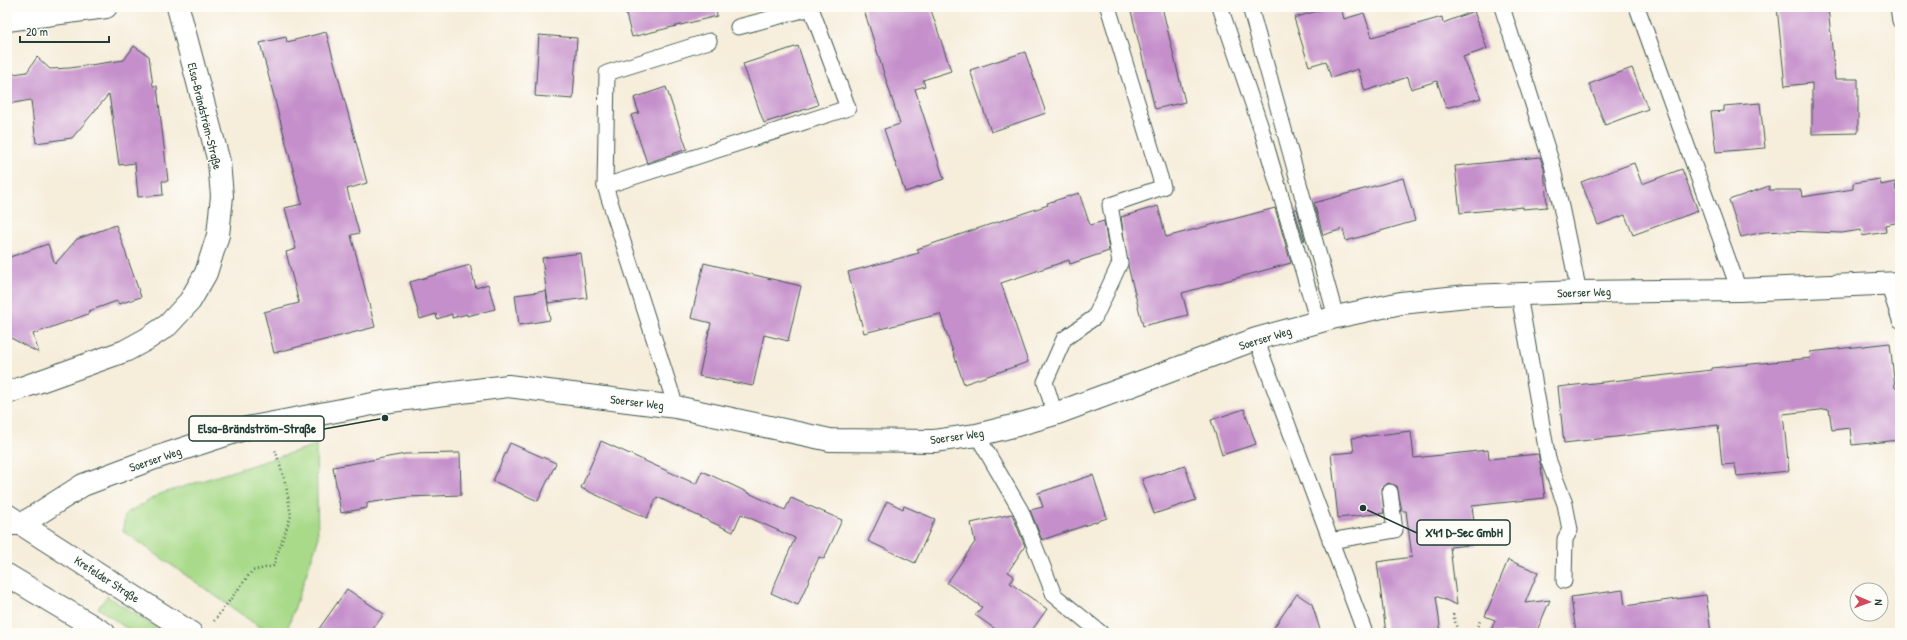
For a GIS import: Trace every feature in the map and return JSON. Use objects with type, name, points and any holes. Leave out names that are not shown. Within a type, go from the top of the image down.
[{"type":"street","points":[[7,20],[106,7]]},
{"type":"street","name":"Elsa-Brändström-Straße","points":[[7,393],[125,351],[147,339],[168,325],[190,301],[206,273],[218,235],[222,196],[219,162],[178,7]]},
{"type":"street","name":"Soerser Weg","points":[[12,521],[83,485],[155,458],[267,423],[382,402],[508,386],[676,408],[830,440],[934,441],[977,435],[1055,414],[1256,339],[1327,320],[1401,303],[1467,296],[1579,292],[1739,290],[1894,284]]},
{"type":"street","name":"Krefelder Straße","points":[[12,521],[201,630]]},
{"type":"street","points":[[7,575],[79,616],[104,633]]},
{"type":"lane","points":[[1055,414],[1045,382],[1064,339],[1095,317],[1120,263],[1110,205],[1163,188],[1108,7]]},
{"type":"lane","points":[[1220,7],[1327,320]]},
{"type":"lane","points":[[1250,7],[1327,320]]},
{"type":"lane","points":[[1502,7],[1552,164],[1579,292]]},
{"type":"lane","points":[[1637,7],[1739,290]]},
{"type":"lane","points":[[1898,7],[1900,20]]},
{"type":"lane","points":[[605,186],[848,108],[811,8],[738,27]]},
{"type":"lane","points":[[676,408],[605,186],[607,73],[709,41]]},
{"type":"lane","points":[[1894,284],[1900,320]]},
{"type":"lane","points":[[1519,295],[1548,459],[1565,504],[1570,530],[1566,539],[1564,581]]},
{"type":"lane","points":[[1256,339],[1365,633]]},
{"type":"lane","points":[[977,435],[1021,510],[1054,595],[1101,633]]},
{"type":"lane","points":[[1330,541],[1394,530],[1390,492]]},
{"type":"path","points":[[201,630],[252,571],[274,566],[291,516],[283,474]]},
{"type":"path","points":[[1453,614],[1458,633]]},
{"type":"path","points":[[1474,633],[1480,621]]},
{"type":"green space","points":[[316,445],[318,540],[286,633],[268,633],[123,531],[125,514],[160,494]]},
{"type":"green space","points":[[107,596],[165,633],[133,633],[98,608]]},
{"type":"building","points":[[624,7],[716,7],[717,16],[632,37]]},
{"type":"building","points":[[863,7],[930,7],[951,71],[923,80],[925,86],[915,89],[944,179],[905,192],[884,129],[900,124]]},
{"type":"building","points":[[1130,7],[1162,7],[1185,102],[1155,109]]},
{"type":"building","points":[[1330,7],[1341,7],[1344,19],[1364,13],[1372,37],[1442,17],[1443,23],[1474,11],[1487,49],[1463,57],[1481,98],[1446,108],[1437,81],[1411,89],[1408,77],[1365,91],[1358,69],[1331,78],[1326,61],[1309,66],[1294,18]]},
{"type":"building","points":[[1777,7],[1828,7],[1835,79],[1858,79],[1858,133],[1812,134],[1812,83],[1785,86]]},
{"type":"building","points":[[326,32],[367,183],[347,189],[359,233],[351,235],[375,327],[274,353],[264,312],[299,303],[286,252],[296,249],[285,208],[302,204],[260,43],[286,37],[287,42]]},
{"type":"building","points":[[539,35],[577,38],[573,99],[535,96]]},
{"type":"building","points":[[134,46],[149,56],[153,86],[157,86],[168,181],[162,181],[163,195],[138,197],[135,163],[119,165],[109,94],[72,138],[36,143],[31,100],[7,104],[7,75],[27,72],[37,57],[50,69],[70,68],[124,60]]},
{"type":"building","points":[[798,46],[818,105],[764,123],[743,64]]},
{"type":"building","points":[[1025,52],[1046,113],[991,132],[970,70]]},
{"type":"building","points":[[1632,68],[1648,109],[1605,125],[1589,84]]},
{"type":"building","points":[[666,87],[687,149],[647,163],[631,115],[639,113],[634,98]]},
{"type":"building","points":[[1760,103],[1765,148],[1716,152],[1711,112],[1724,111],[1724,106]]},
{"type":"building","points":[[1540,157],[1544,168],[1547,207],[1523,209],[1523,207],[1460,213],[1455,166]]},
{"type":"building","points":[[1634,163],[1642,184],[1682,169],[1698,211],[1633,235],[1625,215],[1598,225],[1581,182]]},
{"type":"building","points":[[1403,178],[1415,221],[1346,241],[1343,229],[1323,235],[1314,203]]},
{"type":"building","points":[[1880,179],[1881,185],[1895,182],[1896,191],[1900,190],[1900,222],[1885,225],[1886,232],[1862,236],[1861,230],[1842,233],[1783,231],[1764,232],[1741,237],[1729,200],[1769,186],[1769,190],[1801,190],[1802,197],[1853,189],[1853,183]]},
{"type":"building","points":[[1079,193],[1090,225],[1104,221],[1109,251],[1070,264],[1069,260],[1001,283],[1028,362],[964,384],[940,314],[864,333],[848,272],[919,253],[917,249],[1048,205],[1047,203]]},
{"type":"building","points":[[1158,206],[1166,237],[1275,208],[1291,263],[1182,293],[1188,315],[1143,326],[1128,266],[1121,217]]},
{"type":"building","points":[[1294,209],[1297,209],[1304,241]]},
{"type":"building","points":[[116,225],[141,297],[119,304],[117,301],[89,311],[88,314],[33,334],[39,353],[9,337],[7,331],[7,258],[48,244],[55,264],[77,239]]},
{"type":"building","points":[[581,253],[587,298],[548,303],[542,258]]},
{"type":"building","points":[[704,263],[801,286],[788,341],[764,335],[753,386],[699,376],[711,323],[691,318]]},
{"type":"building","points":[[470,265],[476,288],[488,284],[495,309],[452,318],[452,314],[437,319],[436,314],[420,319],[410,282]]},
{"type":"building","points":[[546,291],[550,320],[519,325],[515,295]]},
{"type":"building","points":[[1890,343],[1895,388],[1900,387],[1900,440],[1852,445],[1850,428],[1832,430],[1829,409],[1783,414],[1789,471],[1737,476],[1735,464],[1722,465],[1718,425],[1564,443],[1558,387],[1712,370],[1712,368],[1811,358],[1810,352]]},
{"type":"building","points":[[1244,409],[1256,444],[1222,455],[1211,420]]},
{"type":"building","points":[[1411,431],[1414,458],[1488,450],[1489,459],[1538,454],[1541,467],[1545,498],[1472,506],[1477,544],[1450,547],[1457,605],[1436,596],[1441,633],[1386,633],[1377,562],[1412,557],[1406,511],[1402,511],[1397,486],[1388,483],[1382,488],[1384,513],[1338,518],[1331,454],[1354,452],[1352,438]]},
{"type":"building","points":[[601,441],[696,484],[702,471],[785,510],[791,498],[842,520],[824,559],[819,557],[798,605],[771,593],[795,538],[741,514],[733,532],[657,497],[647,518],[581,488]]},
{"type":"building","points":[[510,443],[556,463],[538,501],[493,481]]},
{"type":"building","points":[[460,453],[461,495],[408,497],[367,503],[367,508],[341,513],[333,467],[405,454]]},
{"type":"building","points":[[1185,466],[1196,500],[1154,514],[1142,479]]},
{"type":"building","points":[[1093,475],[1107,518],[1042,540],[1030,510],[1043,507],[1038,493]]},
{"type":"building","points":[[887,501],[903,509],[904,506],[935,519],[915,563],[868,541]]},
{"type":"building","points":[[1012,514],[1025,546],[1008,572],[1014,576],[1010,583],[1047,609],[1030,633],[1001,633],[975,615],[982,607],[947,583],[975,542],[971,523]]},
{"type":"building","points":[[1508,560],[1538,572],[1525,603],[1550,600],[1536,633],[1490,633],[1495,620],[1485,616]]},
{"type":"building","points":[[347,589],[384,614],[370,633],[316,633]]},
{"type":"building","points":[[1623,590],[1625,606],[1706,595],[1711,633],[1576,633],[1571,597]]},
{"type":"building","points":[[1297,594],[1312,604],[1321,633],[1270,633]]},
{"type":"place","name":"Elsa-Brändström-Straße","points":[[385,418]]},
{"type":"place","name":"X41 D-Sec GmbH","points":[[1363,508]]}]
